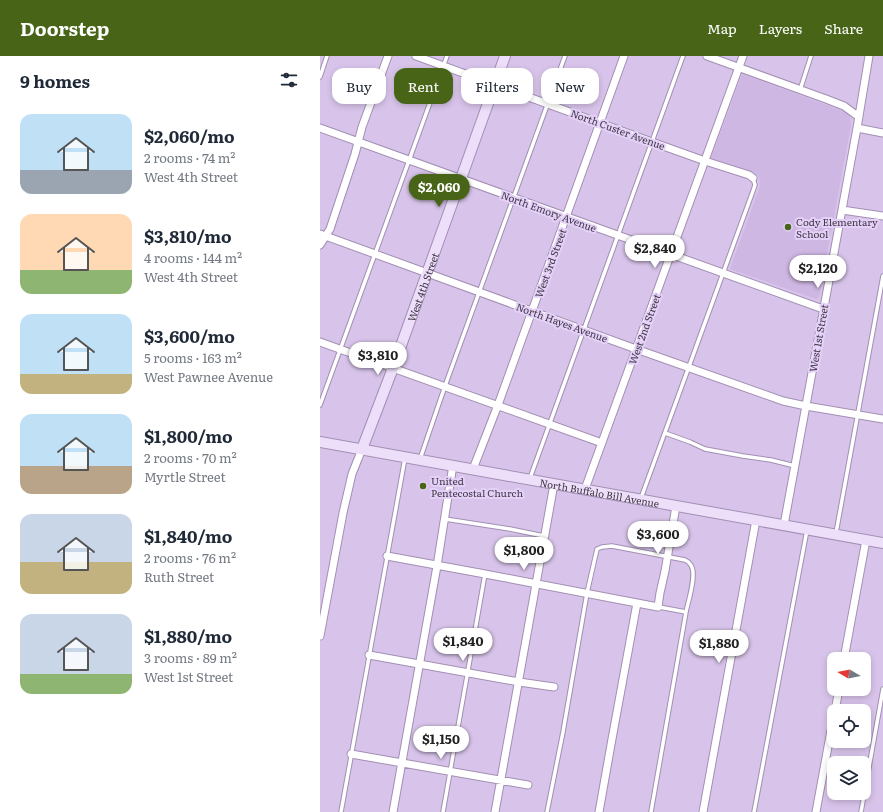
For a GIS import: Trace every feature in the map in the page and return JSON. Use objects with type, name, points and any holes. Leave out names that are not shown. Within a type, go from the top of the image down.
[{"type":"main road","name":"West 4th Street","points":[[501,68],[505,56]]},
{"type":"main road","name":"West 4th Street","points":[[362,449],[393,368],[488,104]]},
{"type":"main road","name":"North Buffalo Bill Avenue","points":[[320,442],[883,543]]},
{"type":"street","points":[[320,245],[323,235],[330,229],[356,154],[362,127],[388,56]]},
{"type":"street","name":"North Custer Avenue","points":[[416,56],[461,72]]},
{"type":"street","name":"West 3rd Street","points":[[473,469],[498,405],[624,56]]},
{"type":"street","points":[[707,56],[844,106],[859,116]]},
{"type":"street","name":"West 2nd Street","points":[[585,489],[743,56]]},
{"type":"street","name":"West 1st Street","points":[[784,525],[796,466],[869,56]]},
{"type":"street","name":"North Custer Avenue","points":[[550,104],[705,161],[749,174],[753,178]]},
{"type":"street","name":"North Emory Avenue","points":[[320,128],[823,310]]},
{"type":"street","points":[[857,128],[883,133]]},
{"type":"street","points":[[842,210],[883,216]]},
{"type":"street","name":"North Hayes Avenue","points":[[323,235],[783,401],[883,419]]},
{"type":"street","points":[[320,342],[498,405],[602,444]]},
{"type":"street","name":"West 4th Street","points":[[320,636],[344,506],[352,474],[362,449]]},
{"type":"street","points":[[393,812],[437,566],[453,465]]},
{"type":"street","points":[[496,812],[554,484]]},
{"type":"street","points":[[387,556],[658,607],[676,506]]},
{"type":"street","points":[[703,812],[756,520]]},
{"type":"street","points":[[845,652],[866,540]]},
{"type":"street","points":[[599,812],[637,603]]},
{"type":"street","points":[[369,655],[554,687]]},
{"type":"street","points":[[816,812],[828,748]]},
{"type":"street","points":[[351,754],[528,785]]},
{"type":"lane","points":[[320,77],[328,56]]},
{"type":"lane","points":[[320,405],[447,56]]},
{"type":"lane","points":[[560,68],[565,56]]},
{"type":"lane","points":[[529,479],[683,56]]},
{"type":"lane","points":[[800,90],[811,56]]},
{"type":"lane","points":[[420,460],[445,386],[547,104]]},
{"type":"lane","points":[[640,499],[755,185],[753,178]]},
{"type":"lane","points":[[836,534],[883,276]]},
{"type":"lane","points":[[665,433],[705,449],[796,466]]},
{"type":"lane","points":[[341,812],[405,457]]},
{"type":"lane","points":[[444,519],[546,536]]},
{"type":"lane","points":[[754,812],[807,529]]},
{"type":"lane","points":[[547,812],[587,593],[597,549],[612,546],[685,560],[691,564],[693,569],[693,580],[651,812]]},
{"type":"lane","points":[[444,812],[485,574]]},
{"type":"lane","points":[[658,607],[686,612]]},
{"type":"lane","points":[[861,812],[883,689]]},
{"type":"shaded area","name":"Cody Elementary School","points":[[742,74],[846,112],[850,117],[851,125],[819,297],[816,299],[730,269],[760,186],[759,177],[755,173],[711,158]]},
{"type":"place","name":"Cody Elementary School","points":[[788,227]]},
{"type":"place","name":"United Pentecostal Church","points":[[423,486]]}]
